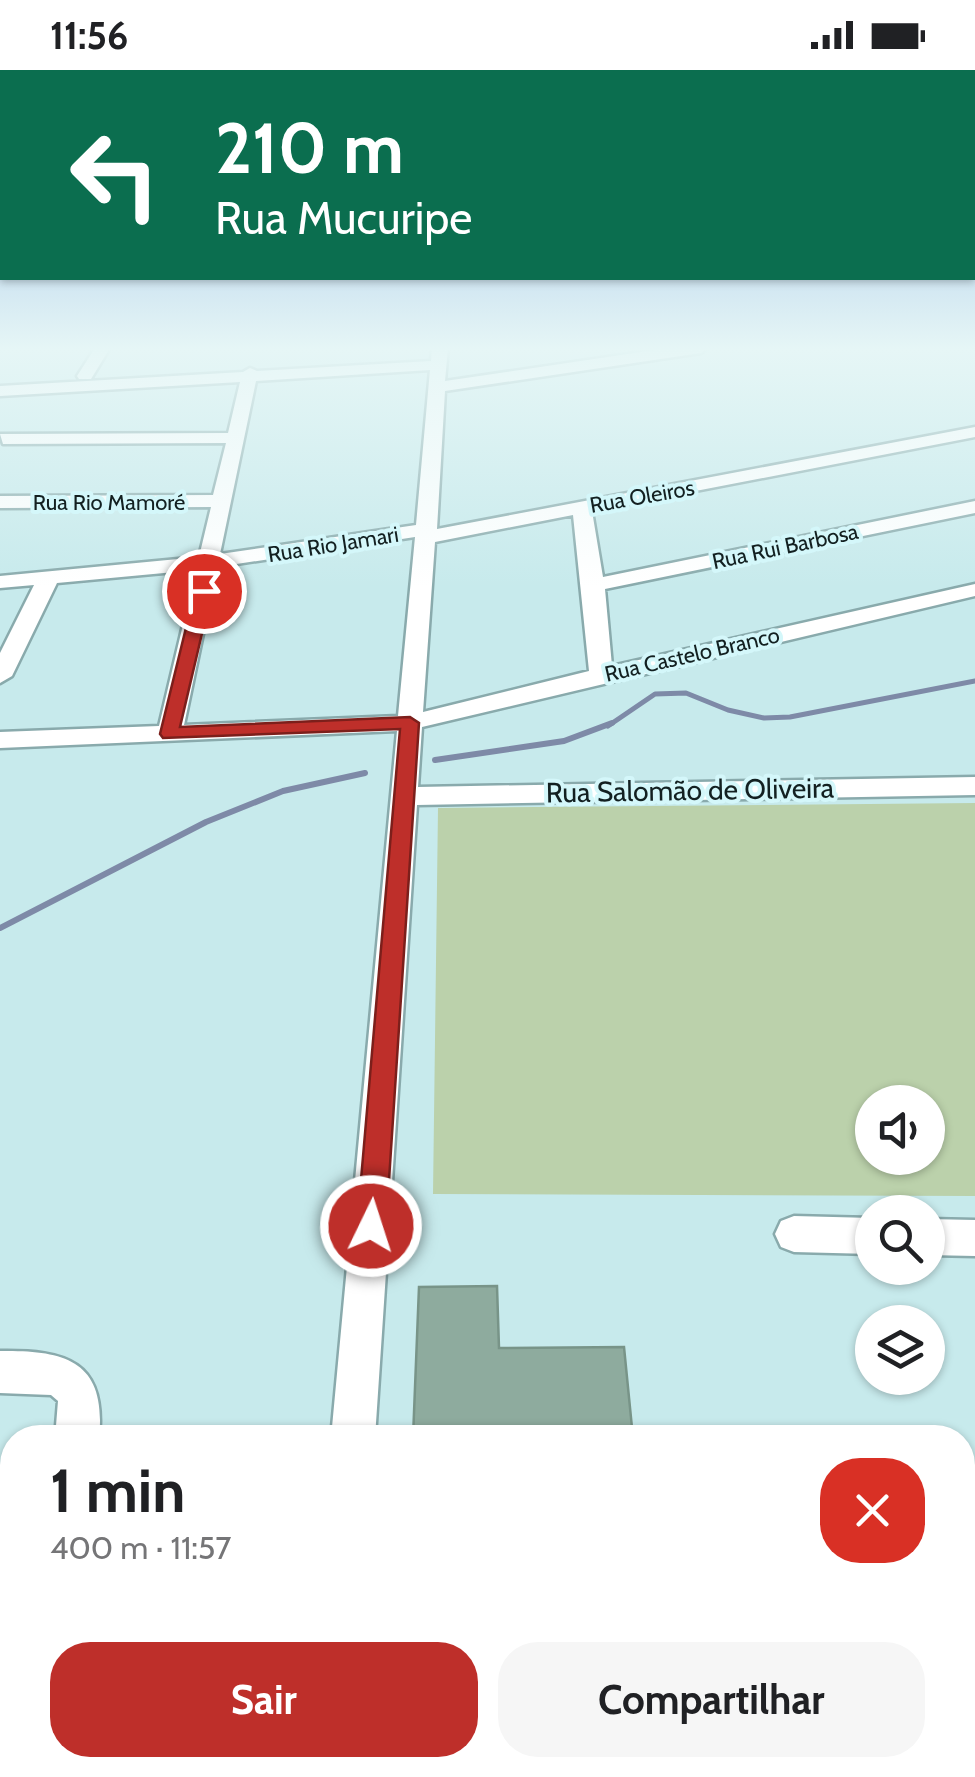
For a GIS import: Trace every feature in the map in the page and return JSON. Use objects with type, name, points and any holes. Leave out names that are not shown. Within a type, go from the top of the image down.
[{"type":"street","points":[[170,734],[237,428]]},
{"type":"street","points":[[354,1425],[434,428]]},
{"type":"street","name":"Rua Oleiros","points":[[427,533],[975,432]]},
{"type":"street","points":[[5,435],[234,438]]},
{"type":"street","name":"Rua Rio Mamoré","points":[[0,502],[218,501]]},
{"type":"street","name":"Rua Rui Barbosa","points":[[594,585],[975,506]]},
{"type":"street","points":[[582,507],[602,674]]},
{"type":"street","name":"Rua Rio Jamari","points":[[0,582],[210,562],[427,533]]},
{"type":"street","points":[[0,676],[49,577]]},
{"type":"street","name":"Rua Castelo Branco","points":[[0,740],[410,723],[602,674],[975,590]]},
{"type":"street","name":"Rua Salomão de Oliveira","points":[[405,796],[975,786]]},
{"type":"street","points":[[794,1234],[855,1236]]},
{"type":"street","points":[[945,1238],[975,1238]]},
{"type":"street","points":[[0,1372],[51,1374],[67,1382],[79,1392],[83,1407],[80,1425]]},
{"type":"green space","points":[[975,803],[975,1196],[433,1194],[438,808]]},
{"type":"building","points":[[497,1286],[499,1348],[624,1347],[632,1425],[414,1425],[419,1287]]},
{"type":"waterway","points":[[608,726],[655,694],[686,693],[728,710],[764,718],[790,717],[975,681]]},
{"type":"waterway","points":[[435,760],[564,741],[612,723]]},
{"type":"waterway","points":[[0,928],[206,822],[283,791],[365,773]]},
{"type":"route","points":[[204,591],[170,734],[410,723],[371,1226]]}]
